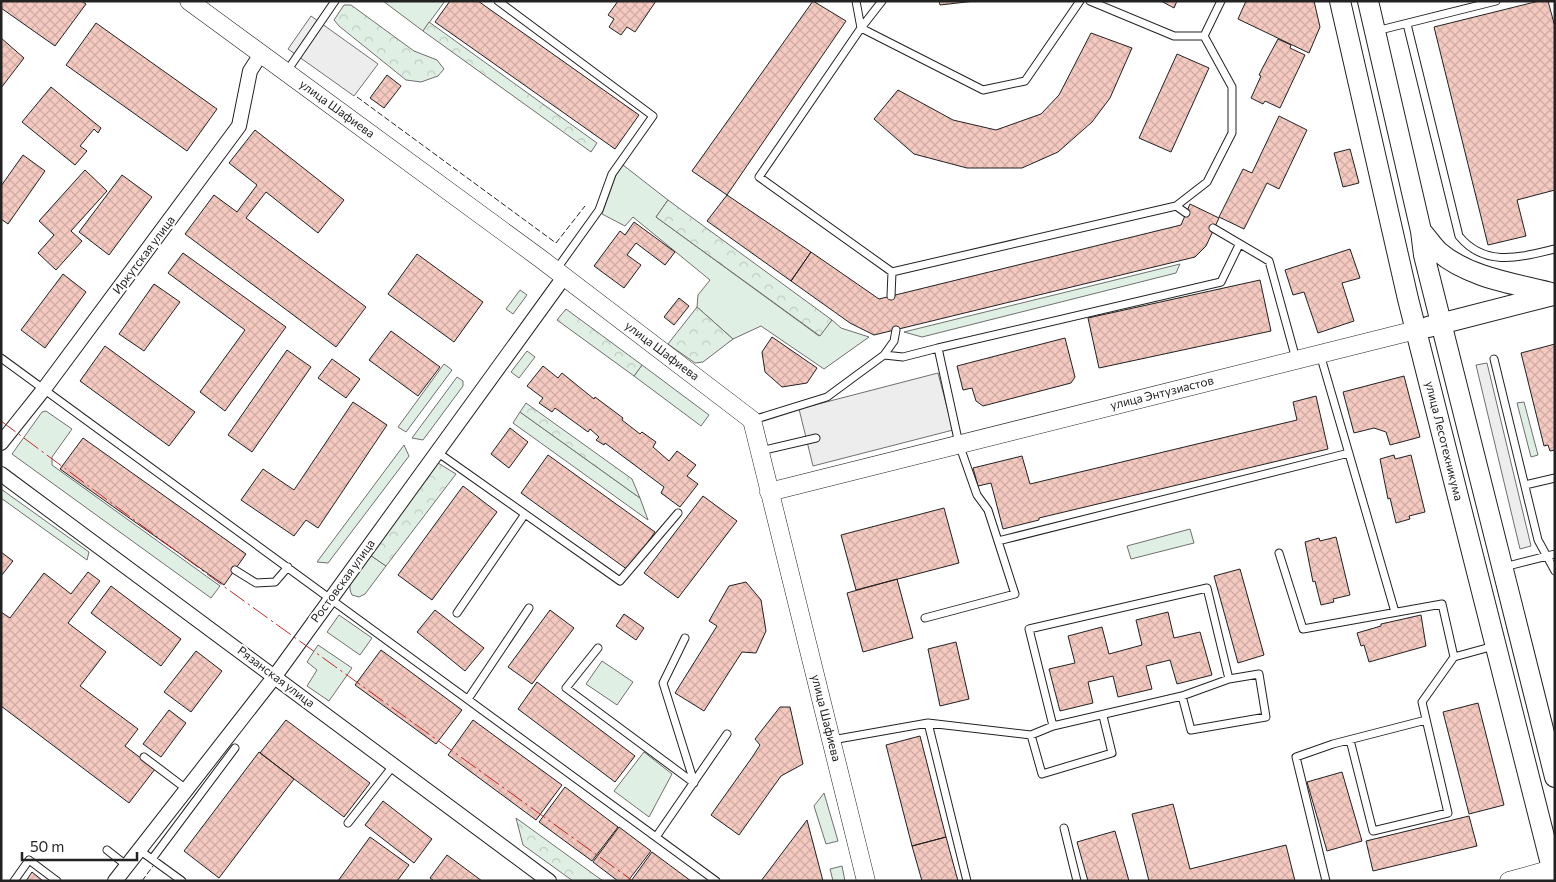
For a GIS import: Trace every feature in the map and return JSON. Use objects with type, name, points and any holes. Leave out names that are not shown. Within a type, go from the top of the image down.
[{"type":"main road","name":"улица Лесотехникума","points":[[1340,1],[1416,330],[1553,874]]},
{"type":"main road","name":"улица Лесотехникума","points":[[1368,1],[1421,231],[1424,255],[1501,568],[1555,777]]},
{"type":"main road","points":[[1421,231],[1438,251],[1460,265],[1491,277],[1555,295]]},
{"type":"main road","name":"улица Энтузиастов","points":[[1416,330],[1555,295]]},
{"type":"street","name":"улица Шафиева","points":[[189,1],[560,273],[752,420],[866,881]]},
{"type":"street","name":"Иркутская улица","points":[[1,443],[44,389],[239,126],[250,71],[261,54]]},
{"type":"street","name":"Ростовская улица","points":[[115,881],[185,788],[275,676],[437,452],[560,273]]},
{"type":"street","name":"улица Энтузиастов","points":[[769,492],[1416,330]]},
{"type":"street","name":"Рязанская улица","points":[[1,474],[549,881]]},
{"type":"street","points":[[1510,881],[1553,874]]},
{"type":"lane","points":[[287,72],[335,1]]},
{"type":"lane","points":[[498,1],[653,116],[612,174],[600,210],[560,273]]},
{"type":"lane","points":[[856,1],[861,28]]},
{"type":"lane","points":[[882,1],[861,28],[759,177],[892,272],[1176,206],[1207,182],[1232,133],[1232,87],[1204,36]]},
{"type":"lane","points":[[861,28],[983,90],[1025,81],[1080,1]]},
{"type":"lane","points":[[1090,1],[1174,36],[1204,36]]},
{"type":"lane","points":[[1204,36],[1221,1]]},
{"type":"lane","points":[[1375,31],[1496,1]]},
{"type":"lane","points":[[1407,24],[1459,236],[1466,245],[1493,257],[1505,259],[1555,249]]},
{"type":"lane","points":[[1176,206],[1186,213]]},
{"type":"lane","points":[[1213,228],[1269,261],[1296,360]]},
{"type":"lane","points":[[884,355],[903,356],[1221,282],[1239,245]]},
{"type":"lane","points":[[891,296],[892,272]]},
{"type":"lane","points":[[752,420],[827,397],[884,355],[894,341],[896,330]]},
{"type":"lane","points":[[925,618],[1015,594],[988,510],[977,495],[960,444],[938,348]]},
{"type":"lane","points":[[1320,354],[1395,612]]},
{"type":"lane","points":[[1,358],[716,881]]},
{"type":"lane","points":[[1494,359],[1538,540],[1555,571]]},
{"type":"lane","points":[[760,451],[816,438]]},
{"type":"lane","points":[[437,452],[620,581],[678,513]]},
{"type":"lane","points":[[998,541],[1349,453]]},
{"type":"lane","points":[[1525,485],[1555,478]]},
{"type":"lane","points":[[457,613],[525,514]]},
{"type":"lane","points":[[1279,553],[1303,629],[1442,604],[1454,657]]},
{"type":"lane","points":[[1501,568],[1555,554]]},
{"type":"lane","points":[[235,570],[256,583],[275,582],[288,568]]},
{"type":"lane","points":[[1053,726],[1029,629],[1207,588],[1229,679]]},
{"type":"lane","points":[[468,700],[530,608]]},
{"type":"lane","points":[[685,638],[663,683],[694,783]]},
{"type":"lane","points":[[1350,740],[1373,831],[1448,813],[1422,702],[1454,657],[1497,646]]},
{"type":"lane","points":[[598,648],[566,688],[694,783]]},
{"type":"lane","points":[[831,740],[928,723],[1031,735],[1053,726],[1104,716],[1182,696],[1229,679],[1259,674],[1266,717],[1191,730],[1182,696]]},
{"type":"lane","points":[[1031,735],[1042,774],[1112,753],[1104,716]]},
{"type":"lane","points":[[1326,881],[1296,757],[1350,740],[1426,720]]},
{"type":"lane","points":[[928,723],[967,881]]},
{"type":"lane","points":[[656,837],[727,734]]},
{"type":"lane","points":[[152,859],[235,748]]},
{"type":"lane","points":[[144,757],[185,788]]},
{"type":"lane","points":[[348,823],[394,766]]},
{"type":"lane","points":[[1064,828],[1077,881]]},
{"type":"lane","points":[[138,849],[182,881]]},
{"type":"lane","points":[[107,850],[126,865]]},
{"type":"lane","points":[[14,881],[29,860],[57,881]]},
{"type":"green space","points":[[383,1],[445,1],[423,31]]},
{"type":"green space","points":[[344,5],[351,5],[414,51],[437,60],[444,69],[438,76],[421,82],[406,80],[334,20]]},
{"type":"green space","points":[[429,22],[597,143],[591,152],[423,31]]},
{"type":"green space","points":[[623,165],[668,200],[656,217],[819,336],[832,320],[841,328],[869,337],[824,369],[761,326],[733,339],[697,307],[698,295],[710,280],[633,217],[625,226],[602,214],[616,175]]},
{"type":"green space","points":[[668,200],[832,320],[820,336],[656,217]]},
{"type":"green space","points":[[1180,264],[1176,273],[922,337],[904,332]]},
{"type":"green space","points":[[520,290],[527,295],[513,314],[506,309]]},
{"type":"green space","points":[[697,307],[733,339],[703,362],[695,363],[668,344]]},
{"type":"green space","points":[[566,309],[642,365],[634,376],[557,320]]},
{"type":"green space","points":[[527,351],[535,357],[519,378],[511,372]]},
{"type":"green space","points":[[444,364],[452,370],[406,432],[398,427]]},
{"type":"green space","points":[[642,365],[709,415],[701,426],[634,376]]},
{"type":"green space","points":[[457,377],[463,381],[463,386],[423,440],[412,438]]},
{"type":"green space","points":[[1524,402],[1538,455],[1531,457],[1517,403]]},
{"type":"green space","points":[[526,403],[632,479],[640,498],[520,412]]},
{"type":"green space","points":[[46,411],[72,429],[52,457],[52,465],[220,586],[211,598],[12,454],[42,412]]},
{"type":"green space","points":[[520,412],[640,498],[648,520],[513,423]]},
{"type":"green space","points":[[404,445],[409,456],[328,563],[317,562]]},
{"type":"green space","points":[[438,463],[456,474],[386,566],[370,555]]},
{"type":"green space","points":[[1,489],[89,552],[87,560],[1,498]]},
{"type":"green space","points":[[1190,529],[1194,543],[1131,559],[1127,546]]},
{"type":"green space","points":[[370,555],[386,566],[365,594],[359,597],[352,595],[350,584],[352,579]]},
{"type":"green space","points":[[339,615],[372,638],[360,655],[327,632]]},
{"type":"green space","points":[[318,645],[352,668],[329,701],[307,686],[317,670],[307,662]]},
{"type":"green space","points":[[602,661],[633,682],[617,705],[586,684]]},
{"type":"green space","points":[[644,752],[672,774],[649,817],[614,791]]},
{"type":"green space","points":[[824,793],[838,841],[826,844],[814,806]]},
{"type":"green space","points":[[516,818],[603,881],[573,881],[523,845]]},
{"type":"green space","points":[[842,866],[845,881],[833,881],[830,869]]},
{"type":"shaded area","points":[[311,16],[378,64],[354,96],[288,49]]},
{"type":"shaded area","points":[[1487,363],[1531,546],[1520,549],[1476,365]]},
{"type":"shaded area","points":[[938,373],[953,430],[813,466],[799,409]]},
{"type":"building","points":[[1,1],[82,1],[86,4],[55,46],[1,8]]},
{"type":"building","points":[[450,1],[478,1],[639,115],[615,149],[435,22]]},
{"type":"building","points":[[618,1],[656,1],[635,32],[627,27],[621,35],[609,27],[614,19],[608,15]]},
{"type":"building","points":[[813,1],[846,21],[727,195],[692,171]]},
{"type":"building","points":[[939,1],[975,1],[940,5]]},
{"type":"building","points":[[1161,1],[1177,1],[1174,8]]},
{"type":"building","points":[[1246,1],[1314,1],[1320,27],[1309,53],[1238,19]]},
{"type":"building","points":[[1539,1],[1548,1],[1555,27],[1555,190],[1517,200],[1526,236],[1488,245],[1434,27]]},
{"type":"building","points":[[96,23],[217,109],[187,151],[66,65]]},
{"type":"building","points":[[1091,33],[1132,48],[1110,98],[1092,122],[1058,152],[1022,168],[967,168],[914,154],[874,119],[898,90],[953,120],[996,130],[1041,114],[1059,95]]},
{"type":"building","points":[[1,38],[24,58],[1,88]]},
{"type":"building","points":[[1278,39],[1291,45],[1290,48],[1305,55],[1280,108],[1265,101],[1263,104],[1251,98],[1261,76],[1259,75]]},
{"type":"building","points":[[1177,54],[1209,68],[1171,152],[1139,138]]},
{"type":"building","points":[[387,75],[401,86],[384,108],[370,98]]},
{"type":"building","points":[[51,87],[101,128],[98,133],[94,129],[80,146],[87,151],[75,165],[22,122]]},
{"type":"building","points":[[1279,116],[1307,130],[1279,189],[1267,183],[1244,229],[1219,217],[1243,169],[1252,173]]},
{"type":"building","points":[[255,130],[344,200],[318,233],[266,192],[246,218],[366,307],[336,347],[185,234],[214,195],[237,212],[257,185],[229,163]]},
{"type":"building","points":[[1350,149],[1359,183],[1343,187],[1334,153]]},
{"type":"building","points":[[23,155],[45,171],[8,224],[1,219],[1,186]]},
{"type":"building","points":[[85,170],[107,191],[71,231],[82,241],[56,270],[38,253],[54,235],[39,221]]},
{"type":"building","points":[[122,175],[152,197],[109,255],[79,232]]},
{"type":"building","points":[[727,195],[811,252],[791,281],[707,221]]},
{"type":"building","points":[[1190,204],[1219,218],[1206,246],[1195,257],[874,335],[850,323],[791,281],[811,252],[879,299],[1181,225]]},
{"type":"building","points":[[634,222],[675,252],[665,265],[636,243],[627,255],[641,265],[624,288],[594,266],[620,231],[625,235]]},
{"type":"building","points":[[1350,249],[1360,278],[1342,283],[1354,321],[1318,333],[1304,292],[1293,295],[1285,270]]},
{"type":"building","points":[[183,253],[286,327],[225,411],[200,392],[245,330],[168,273]]},
{"type":"building","points":[[417,254],[483,302],[454,342],[388,294]]},
{"type":"building","points":[[63,274],[86,292],[45,348],[21,330]]},
{"type":"building","points":[[1260,280],[1271,331],[1099,368],[1088,318]]},
{"type":"building","points":[[154,284],[180,302],[144,351],[119,334]]},
{"type":"building","points":[[679,298],[689,306],[674,325],[664,317]]},
{"type":"building","points":[[391,331],[440,367],[418,396],[369,360]]},
{"type":"building","points":[[772,337],[817,368],[807,383],[782,387],[765,372],[762,352]]},
{"type":"building","points":[[1065,338],[1075,377],[1071,383],[983,406],[976,401],[972,388],[963,390],[957,366]]},
{"type":"building","points":[[1555,344],[1555,450],[1550,451],[1548,445],[1544,446],[1521,353]]},
{"type":"building","points":[[105,346],[195,412],[169,446],[80,381]]},
{"type":"building","points":[[287,350],[311,367],[252,452],[228,435]]},
{"type":"building","points":[[332,359],[360,379],[346,398],[318,378]]},
{"type":"building","points":[[543,366],[558,378],[562,373],[594,399],[595,397],[623,418],[622,420],[640,434],[642,432],[656,442],[653,447],[669,461],[677,451],[696,465],[687,476],[698,484],[680,507],[661,493],[664,487],[605,443],[604,445],[596,440],[599,437],[590,429],[588,432],[555,408],[552,412],[539,403],[543,398],[527,386]]},
{"type":"building","points":[[1404,376],[1420,437],[1390,445],[1386,432],[1374,428],[1354,433],[1343,392]]},
{"type":"building","points":[[1316,396],[1328,449],[1039,518],[1039,520],[1003,529],[991,483],[978,486],[973,468],[1022,456],[1030,484],[1297,420],[1293,402]]},
{"type":"building","points":[[353,402],[387,425],[318,528],[306,520],[294,536],[241,500],[263,469],[294,490]]},
{"type":"building","points":[[510,428],[528,442],[509,468],[491,454]]},
{"type":"building","points":[[83,438],[246,554],[224,585],[60,469]]},
{"type":"building","points":[[548,455],[655,532],[628,570],[521,493]]},
{"type":"building","points":[[1394,455],[1395,459],[1411,455],[1425,512],[1409,516],[1410,519],[1396,523],[1390,498],[1388,499],[1380,459]]},
{"type":"building","points":[[463,486],[497,512],[432,600],[398,575]]},
{"type":"building","points":[[703,496],[737,521],[678,598],[644,573]]},
{"type":"building","points":[[944,508],[959,563],[856,590],[841,535]]},
{"type":"building","points":[[1336,537],[1350,595],[1333,599],[1334,602],[1321,605],[1315,581],[1313,582],[1305,542],[1319,538],[1320,541]]},
{"type":"building","points":[[1,552],[13,561],[1,576]]},
{"type":"building","points":[[1240,569],[1264,655],[1238,663],[1214,576]]},
{"type":"building","points":[[88,572],[100,581],[68,623],[106,652],[80,686],[138,729],[125,746],[155,769],[129,803],[1,706],[1,612],[10,618],[44,573],[71,594]]},
{"type":"building","points":[[897,579],[913,638],[863,652],[847,593]]},
{"type":"building","points":[[746,582],[761,600],[766,631],[756,653],[742,652],[704,711],[675,693],[717,626],[709,621],[729,586]]},
{"type":"building","points":[[111,586],[181,639],[161,666],[91,613]]},
{"type":"building","points":[[435,610],[484,648],[465,671],[417,632]]},
{"type":"building","points":[[550,610],[574,628],[532,684],[508,667]]},
{"type":"building","points":[[1168,612],[1174,638],[1200,632],[1212,675],[1177,684],[1170,660],[1146,666],[1152,689],[1118,697],[1113,676],[1088,682],[1093,703],[1060,711],[1049,669],[1075,663],[1068,636],[1102,627],[1109,654],[1142,645],[1136,620]]},
{"type":"building","points":[[624,614],[644,628],[636,640],[616,626]]},
{"type":"building","points":[[1421,615],[1426,646],[1369,662],[1364,645],[1361,646],[1357,633],[1381,626],[1381,624]]},
{"type":"building","points":[[956,642],[969,699],[940,706],[928,649]]},
{"type":"building","points":[[381,650],[462,710],[436,744],[355,685]]},
{"type":"building","points":[[196,651],[222,671],[191,712],[164,692]]},
{"type":"building","points":[[537,682],[635,756],[615,782],[518,709]]},
{"type":"building","points":[[1478,703],[1504,805],[1469,814],[1443,712]]},
{"type":"building","points":[[780,707],[790,707],[803,764],[781,776],[739,835],[711,815],[760,745],[755,739]]},
{"type":"building","points":[[169,710],[186,723],[161,757],[143,744]]},
{"type":"building","points":[[286,720],[370,783],[344,817],[260,753]]},
{"type":"building","points":[[473,720],[562,785],[536,820],[448,755]]},
{"type":"building","points":[[920,736],[946,837],[912,846],[886,745]]},
{"type":"building","points":[[259,752],[294,779],[219,878],[184,851]]},
{"type":"building","points":[[1342,772],[1362,841],[1327,851],[1307,782]]},
{"type":"building","points":[[565,787],[618,827],[592,861],[539,822]]},
{"type":"building","points":[[383,801],[432,839],[414,863],[365,825]]},
{"type":"building","points":[[1173,804],[1190,869],[1286,845],[1295,881],[1149,881],[1132,814]]},
{"type":"building","points":[[1469,816],[1477,846],[1373,871],[1366,841]]},
{"type":"building","points":[[807,820],[823,881],[761,881]]},
{"type":"building","points":[[619,827],[651,851],[628,881],[618,881],[593,862]]},
{"type":"building","points":[[1115,831],[1129,881],[1088,881],[1077,842]]},
{"type":"building","points":[[370,837],[409,865],[397,881],[338,881]]},
{"type":"building","points":[[946,837],[958,881],[922,881],[912,846]]},
{"type":"building","points":[[652,852],[691,881],[631,881]]},
{"type":"building","points":[[447,855],[482,881],[434,881],[430,878]]},
{"type":"building","points":[[32,872],[43,881],[26,881]]},
{"type":"fence","points":[[357,97],[556,243],[585,206]]},
{"type":"fence","points":[[142,881],[153,866]]},
{"type":"power","points":[[1,421],[226,588],[633,881]]}]
